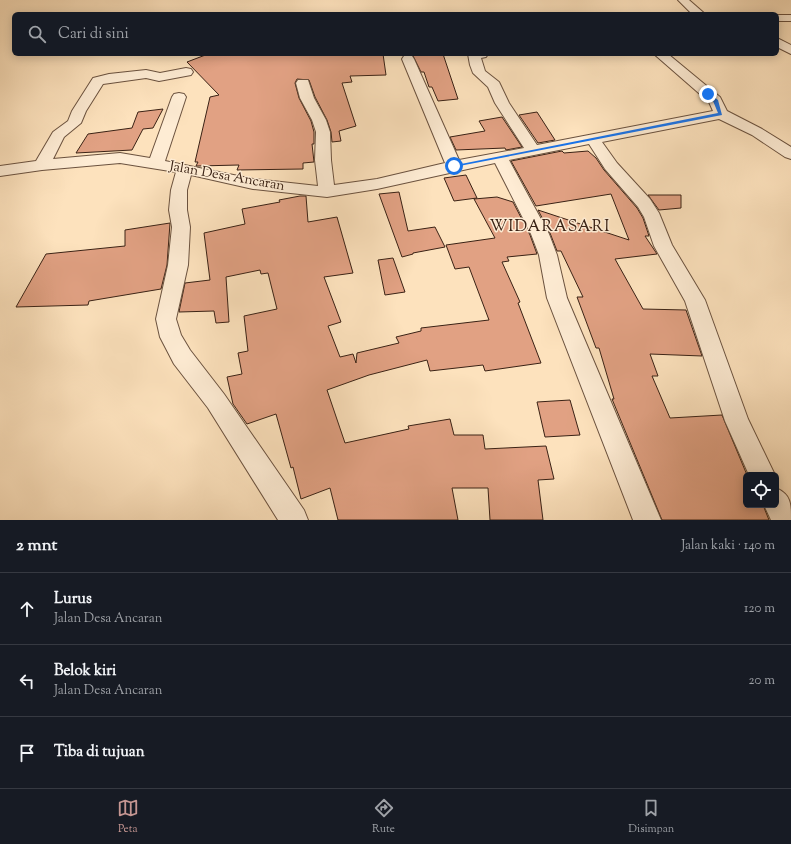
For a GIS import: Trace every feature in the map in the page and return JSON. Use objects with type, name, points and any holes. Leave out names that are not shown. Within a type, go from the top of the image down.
[{"type":"street","points":[[683,0],[697,12]]},
{"type":"street","points":[[779,18],[791,18]]},
{"type":"street","points":[[779,43],[791,50]]},
{"type":"street","points":[[474,56],[476,65],[480,73],[494,85],[502,103],[533,150]]},
{"type":"street","points":[[662,56],[715,100],[721,114],[751,127],[777,143],[791,154]]},
{"type":"street","points":[[408,59],[454,166]]},
{"type":"street","points":[[42,165],[58,135],[74,123],[79,111],[98,81],[109,78],[146,74],[153,74],[159,77],[186,72]]},
{"type":"street","points":[[303,83],[307,98],[319,120],[323,132],[323,154],[327,192]]},
{"type":"street","points":[[156,165],[179,97]]},
{"type":"street","name":"Jalan Desa Ancaran","points":[[0,171],[42,165],[120,158],[253,184],[327,192],[377,184],[500,156],[721,114]]},
{"type":"street","points":[[593,139],[611,166],[644,203],[653,217],[663,246],[695,300],[737,421],[761,472]]},
{"type":"street","points":[[500,156],[540,234],[548,255],[557,298],[646,520]]},
{"type":"street","points":[[185,170],[179,190],[178,210],[181,227],[178,265],[166,319],[171,337],[182,357],[216,401],[294,520]]},
{"type":"street","points":[[779,507],[786,520]]},
{"type":"building","points":[[203,56],[383,56],[386,75],[350,76],[352,82],[342,83],[356,126],[339,131],[341,141],[332,142],[331,132],[327,120],[315,97],[309,80],[297,79],[295,83],[299,98],[311,121],[314,132],[314,144],[312,144],[314,162],[303,163],[303,169],[237,170],[239,165],[196,166],[198,162],[195,162],[210,97],[219,95],[187,62]]},
{"type":"building","points":[[413,56],[444,56],[458,99],[438,101],[432,87],[429,87],[424,72],[421,72]]},
{"type":"building","points":[[163,109],[153,128],[143,129],[132,150],[76,153],[88,134],[132,128],[138,112]]},
{"type":"building","points":[[537,112],[555,140],[538,143],[519,115]]},
{"type":"building","points":[[502,117],[522,147],[506,150],[505,148],[456,150],[450,137],[485,131],[479,121]]},
{"type":"building","points":[[562,151],[564,153],[588,151],[596,158],[604,170],[637,208],[643,218],[649,236],[645,236],[657,254],[615,259],[643,309],[686,310],[702,356],[650,354],[658,376],[652,376],[670,418],[722,415],[746,472],[743,472],[743,508],[764,508],[769,520],[662,520],[612,399],[614,399],[599,348],[596,348],[577,297],[583,297],[561,251],[557,251],[550,233],[538,210],[629,240],[611,194],[536,206],[511,161]]},
{"type":"building","points":[[466,175],[477,198],[454,201],[444,178]]},
{"type":"building","points":[[399,192],[408,231],[435,227],[445,247],[413,253],[402,257],[379,194]]},
{"type":"building","points":[[648,195],[681,195],[681,208],[659,210]]},
{"type":"building","points":[[306,196],[308,222],[337,217],[353,273],[324,277],[341,322],[328,326],[340,357],[353,354],[356,363],[357,353],[399,343],[396,337],[421,331],[421,328],[489,320],[469,267],[455,269],[446,245],[495,238],[474,199],[497,197],[513,202],[530,235],[537,254],[507,257],[509,261],[502,262],[520,302],[518,303],[541,363],[485,371],[483,365],[430,371],[427,360],[369,375],[327,390],[345,443],[409,429],[408,426],[450,419],[454,435],[483,435],[485,449],[546,446],[554,479],[538,480],[543,520],[490,520],[488,488],[452,488],[458,520],[338,520],[330,488],[301,499],[293,467],[291,468],[276,414],[247,424],[233,404],[227,377],[242,374],[238,353],[248,351],[244,316],[277,309],[268,273],[261,274],[260,270],[226,277],[229,322],[216,323],[214,311],[179,312],[185,283],[210,280],[204,233],[245,224],[242,209],[280,202],[279,200]]},
{"type":"building","points":[[170,223],[167,265],[161,289],[89,301],[88,305],[16,307],[46,254],[125,246],[125,230]]},
{"type":"building","points":[[393,258],[405,292],[385,295],[378,260]]},
{"type":"building","points":[[570,400],[580,435],[545,437],[537,402]]},
{"type":"district","name":"WIDARASARI","points":[[550,227]]},
{"type":"route","points":[[454,166],[721,114],[720,108],[715,100],[708,94]]}]
